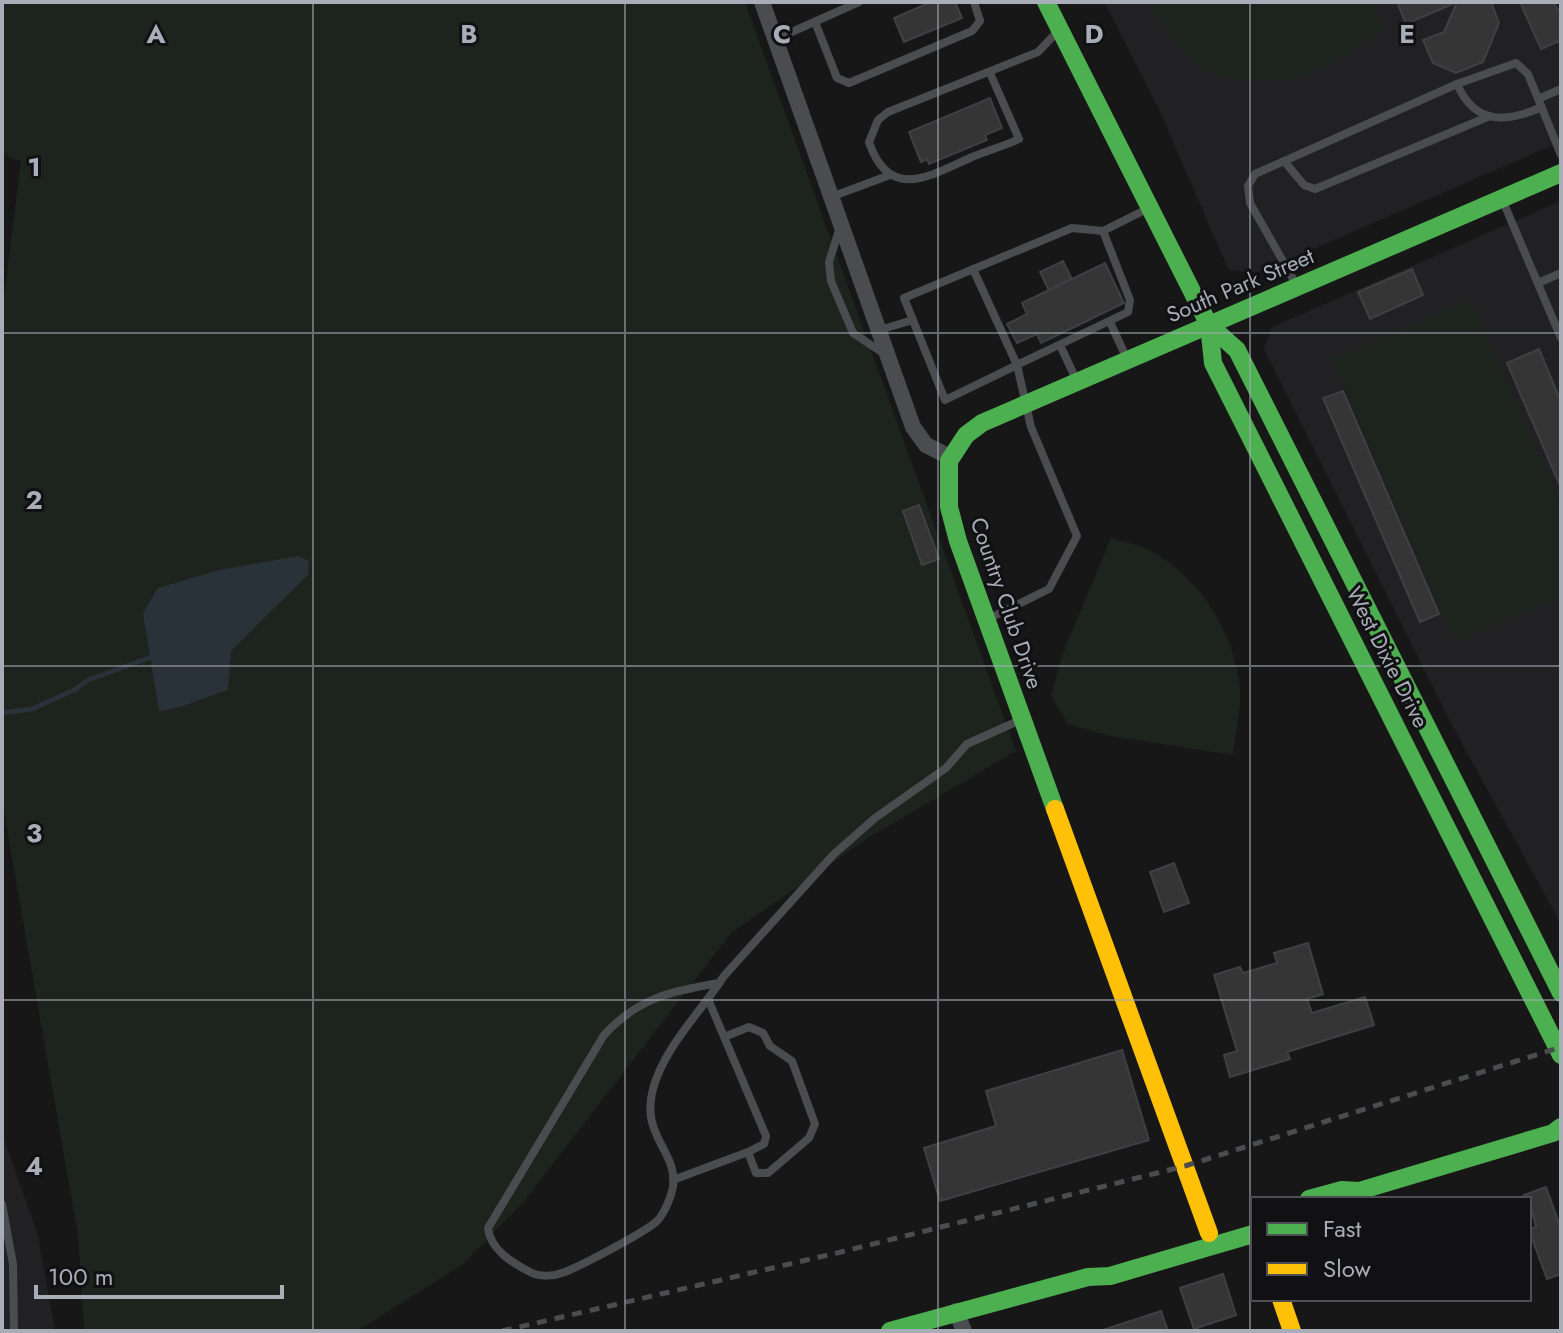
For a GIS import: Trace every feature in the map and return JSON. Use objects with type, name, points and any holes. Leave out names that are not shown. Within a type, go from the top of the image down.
[{"type":"main road","name":"West Dixie Drive","points":[[1046,2],[1209,325],[1213,363],[1561,1055]]},
{"type":"main road","name":"South Park Street","points":[[950,457],[960,439],[970,430],[1127,359],[1561,173]]},
{"type":"main road","name":"West Dixie Drive","points":[[1209,325],[1237,350],[1561,993]]},
{"type":"main road","name":"Country Club Drive","points":[[950,457],[945,476],[946,497],[958,541],[1209,1233]]},
{"type":"main road","points":[[1316,1197],[1342,1190],[1356,1195],[1558,1132]]},
{"type":"main road","points":[[1088,1277],[1105,1261],[1209,1233],[1251,1216]]},
{"type":"main road","points":[[890,1331],[925,1326],[956,1311],[1088,1277],[1110,1276],[1251,1235]]},
{"type":"main road","points":[[1282,1301],[1292,1331]]},
{"type":"street","points":[[762,2],[913,427],[926,445],[950,457]]},
{"type":"street","points":[[956,1311],[964,1331]]},
{"type":"lane","points":[[776,39],[859,2]]},
{"type":"lane","points":[[815,22],[837,78],[856,82],[972,31],[980,21],[974,2]]},
{"type":"lane","points":[[990,73],[1019,139],[925,179],[890,175],[878,167],[869,133],[888,112],[1038,52],[1060,29]]},
{"type":"lane","points":[[1298,288],[1250,203],[1248,186],[1255,174],[1457,84],[1516,63],[1523,66],[1561,155]]},
{"type":"lane","points":[[1457,84],[1468,104],[1490,116],[1516,118],[1561,89]]},
{"type":"lane","points":[[1284,161],[1304,185],[1315,189],[1490,116]]},
{"type":"lane","points":[[830,198],[890,175]]},
{"type":"lane","points":[[1501,199],[1561,338]]},
{"type":"lane","points":[[1103,231],[1131,305],[1128,312],[945,400],[904,298],[1072,228],[1103,231],[1150,207]]},
{"type":"lane","points":[[840,225],[829,262],[831,281],[853,333],[888,357]]},
{"type":"lane","points":[[973,269],[1017,365],[1031,427],[1077,536],[1049,589],[986,620]]},
{"type":"lane","points":[[1538,283],[1561,273]]},
{"type":"lane","points":[[878,330],[913,320]]},
{"type":"lane","points":[[1110,322],[1127,359]]},
{"type":"lane","points":[[1060,345],[1078,382]]},
{"type":"lane","points":[[719,983],[664,995],[639,1005],[625,1013],[604,1035],[488,1228],[489,1239],[510,1261],[537,1276],[562,1273],[657,1221],[666,1208],[673,1180],[672,1168],[654,1134],[647,1111],[654,1085],[674,1046],[719,983],[833,855],[875,818],[946,768],[967,744],[1023,719]]},
{"type":"lane","points":[[673,1180],[748,1152],[764,1144],[766,1136],[708,999]]},
{"type":"lane","points":[[724,1037],[749,1027],[763,1033],[770,1046],[792,1061],[815,1124],[809,1138],[768,1173],[756,1173],[748,1152]]},
{"type":"lane","points":[[2,1204],[13,1264],[14,1331]]},
{"type":"shaded area","points":[[2,2],[745,2],[1016,751],[868,838],[731,933],[522,1204],[462,1265],[357,1331],[84,1331],[78,1235],[2,801],[2,313],[21,162],[2,153]]},
{"type":"shaded area","points":[[1104,2],[1561,2],[1561,142],[1262,271],[1246,273],[1228,269],[1158,107]]},
{"type":"shaded area","points":[[1149,2],[1373,2],[1383,27],[1353,51],[1306,74],[1270,81],[1234,80],[1213,74],[1190,58]]},
{"type":"shaded area","points":[[1561,201],[1561,924],[1446,714],[1264,350],[1272,327]]},
{"type":"shaded area","points":[[1471,299],[1561,506],[1561,597],[1455,642],[1332,359]]},
{"type":"shaded area","points":[[1111,538],[1147,550],[1170,563],[1200,592],[1212,609],[1231,646],[1240,687],[1233,755],[1110,736],[1068,724],[1051,696],[1062,655]]},
{"type":"shaded area","points":[[298,556],[309,561],[308,575],[231,651],[228,690],[159,711],[143,613],[158,588],[219,570]]},
{"type":"shaded area","points":[[2,1133],[38,1235],[55,1331],[2,1331]]},
{"type":"building","points":[[931,2],[955,2],[962,18],[904,42],[894,18]]},
{"type":"building","points":[[1397,2],[1457,2],[1406,24]]},
{"type":"building","points":[[1457,2],[1491,2],[1499,23],[1483,62],[1456,73],[1433,63],[1423,40],[1444,32]]},
{"type":"building","points":[[1520,2],[1553,2],[1561,14],[1561,47],[1559,41],[1541,49]]},
{"type":"building","points":[[990,98],[1002,128],[985,135],[987,140],[929,164],[927,159],[921,162],[909,132]]},
{"type":"building","points":[[1063,261],[1091,319],[1068,330],[1040,272]]},
{"type":"building","points":[[1105,263],[1124,303],[1041,343],[1037,334],[1017,343],[1007,324],[1027,314],[1022,303]]},
{"type":"building","points":[[1412,269],[1423,295],[1370,319],[1358,292]]},
{"type":"building","points":[[1539,349],[1561,402],[1561,488],[1507,363]]},
{"type":"building","points":[[1343,391],[1439,614],[1420,622],[1323,398]]},
{"type":"building","points":[[919,505],[939,559],[922,565],[903,511]]},
{"type":"building","points":[[1174,863],[1189,903],[1164,912],[1150,872]]},
{"type":"building","points":[[1308,943],[1323,994],[1307,999],[1312,1013],[1365,997],[1374,1025],[1287,1052],[1290,1059],[1230,1077],[1224,1055],[1237,1051],[1214,975],[1240,967],[1243,973],[1277,963],[1274,953]]},
{"type":"building","points":[[1122,1050],[1149,1140],[940,1201],[924,1148],[996,1126],[986,1091]]},
{"type":"building","points":[[1546,1187],[1561,1229],[1561,1274],[1547,1279],[1531,1235],[1531,1229],[1536,1227],[1531,1197],[1524,1195]]},
{"type":"building","points":[[1223,1274],[1236,1315],[1194,1329],[1180,1288]]},
{"type":"building","points":[[1161,1311],[1168,1331],[1100,1331]]},
{"type":"waterway","points":[[2,713],[32,709],[74,690],[88,680],[157,655]]},
{"type":"railway","points":[[502,1331],[841,1252],[1185,1166],[1561,1047]]},
{"type":"traffic: fast","points":[[1046,2],[1209,325],[1213,363],[1561,1055]]},
{"type":"traffic: fast","points":[[1209,325],[1561,173]]},
{"type":"traffic: fast","points":[[1209,325],[1237,350],[1561,993]]},
{"type":"traffic: fast","points":[[1055,809],[958,541],[949,507],[949,461],[966,435],[982,423],[1209,325]]},
{"type":"traffic: fast","points":[[1316,1197],[1342,1190],[1359,1191],[1553,1133],[1561,1127]]},
{"type":"traffic: fast","points":[[890,1331],[1088,1277],[1110,1276],[1251,1235]]},
{"type":"traffic: slow","points":[[1055,809],[1209,1233]]},
{"type":"traffic: slow","points":[[1282,1301],[1292,1331]]}]
